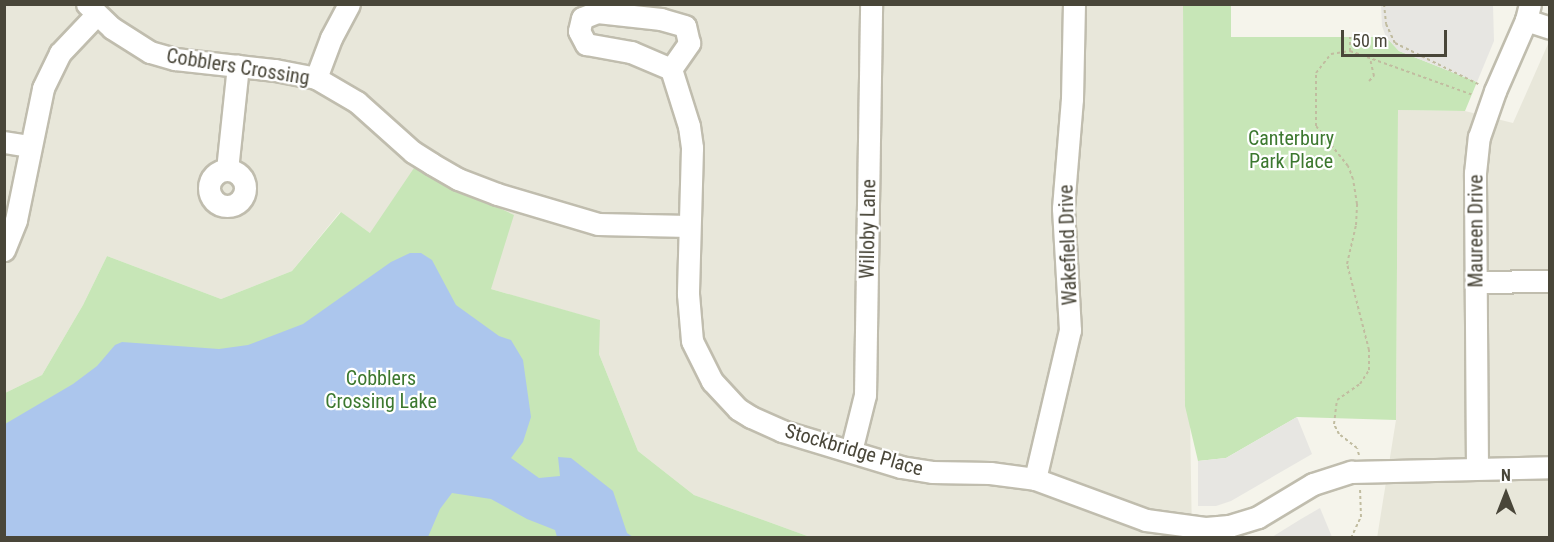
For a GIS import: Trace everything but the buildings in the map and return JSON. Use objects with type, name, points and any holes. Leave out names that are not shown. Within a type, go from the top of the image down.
[{"type":"street","points":[[316,78],[331,38],[349,4]]},
{"type":"street","name":"Willoby Lane","points":[[851,451],[866,395],[871,4]]},
{"type":"street","name":"Wakefield Drive","points":[[1035,479],[1070,330],[1063,208],[1070,130],[1073,6]]},
{"type":"street","points":[[4,250],[16,220],[43,88],[51,69],[92,10]]},
{"type":"street","name":"Cobblers Crossing","points":[[92,10],[130,41],[150,52],[185,61],[316,78],[357,102],[413,152],[458,178],[497,194],[540,209],[598,224],[689,226]]},
{"type":"street","points":[[597,12],[661,19],[685,26],[689,43],[671,69],[631,52],[586,44],[579,31],[582,18],[597,12]]},
{"type":"street","points":[[1528,12],[1550,28]]},
{"type":"street","name":"Maureen Drive","points":[[1477,468],[1475,173],[1479,137],[1499,81],[1528,12]]},
{"type":"street","points":[[227,170],[237,66]]},
{"type":"street","name":"Stockbridge Place","points":[[671,69],[689,126],[692,148],[688,317],[692,341],[712,381],[738,410],[751,417],[782,431],[902,466],[932,472],[990,473],[1035,479],[1146,520],[1206,528],[1229,526],[1258,517],[1312,484],[1351,472],[1550,467]]},
{"type":"street","points":[[4,142],[30,146]]},
{"type":"street","points":[[1476,282],[1550,281]]},
{"type":"path","points":[[1384,4],[1386,24],[1395,43],[1478,84]]},
{"type":"path","points":[[1350,37],[1350,51]]},
{"type":"path","points":[[1359,464],[1357,447],[1339,434],[1334,424],[1337,400],[1360,384],[1368,370],[1369,350],[1347,264],[1357,216],[1355,190],[1348,166],[1316,126],[1318,69],[1331,54],[1350,51],[1473,95]]},
{"type":"path","points":[[1369,81],[1374,76],[1370,59]]},
{"type":"path","points":[[1351,537],[1361,517],[1360,481]]},
{"type":"shaded area","points":[[5,5],[1183,5],[1192,537],[810,537],[694,495],[638,451],[599,354],[599,320],[491,289],[370,233],[340,212],[292,271],[221,299],[107,256],[83,305],[42,375],[5,393]]},
{"type":"shaded area","points":[[1381,5],[1493,5],[1494,41],[1477,82],[1399,51],[1386,37],[1382,26]]},
{"type":"shaded area","points":[[1549,5],[1549,537],[1377,538],[1396,420],[1398,110],[1465,111],[1513,123],[1548,44]]},
{"type":"shaded area","points":[[1297,417],[1312,454],[1231,501],[1216,506],[1198,506],[1198,461],[1226,458]]},
{"type":"shaded area","points":[[1320,508],[1332,537],[1272,537],[1301,519]]},
{"type":"green space","name":"Canterbury Park Place","points":[[1183,5],[1231,5],[1231,37],[1386,37],[1399,51],[1477,82],[1465,111],[1398,110],[1396,420],[1297,417],[1226,458],[1198,461],[1185,406]]},
{"type":"green space","name":"Cobblers Crossing Lake","points":[[414,168],[514,215],[491,289],[600,320],[599,354],[638,451],[694,495],[810,537],[5,538],[5,393],[42,375],[83,305],[107,256],[221,299],[292,271],[341,212],[370,233]]},
{"type":"water","name":"Cobblers Crossing Lake","points":[[410,253],[421,253],[432,260],[456,305],[499,336],[511,340],[523,360],[531,417],[523,442],[511,458],[539,478],[560,476],[558,457],[571,458],[613,491],[627,533],[633,537],[557,537],[555,530],[527,519],[491,499],[452,493],[440,509],[428,537],[5,537],[5,424],[73,384],[97,366],[115,345],[122,342],[219,349],[248,345],[303,324],[391,262]]}]
